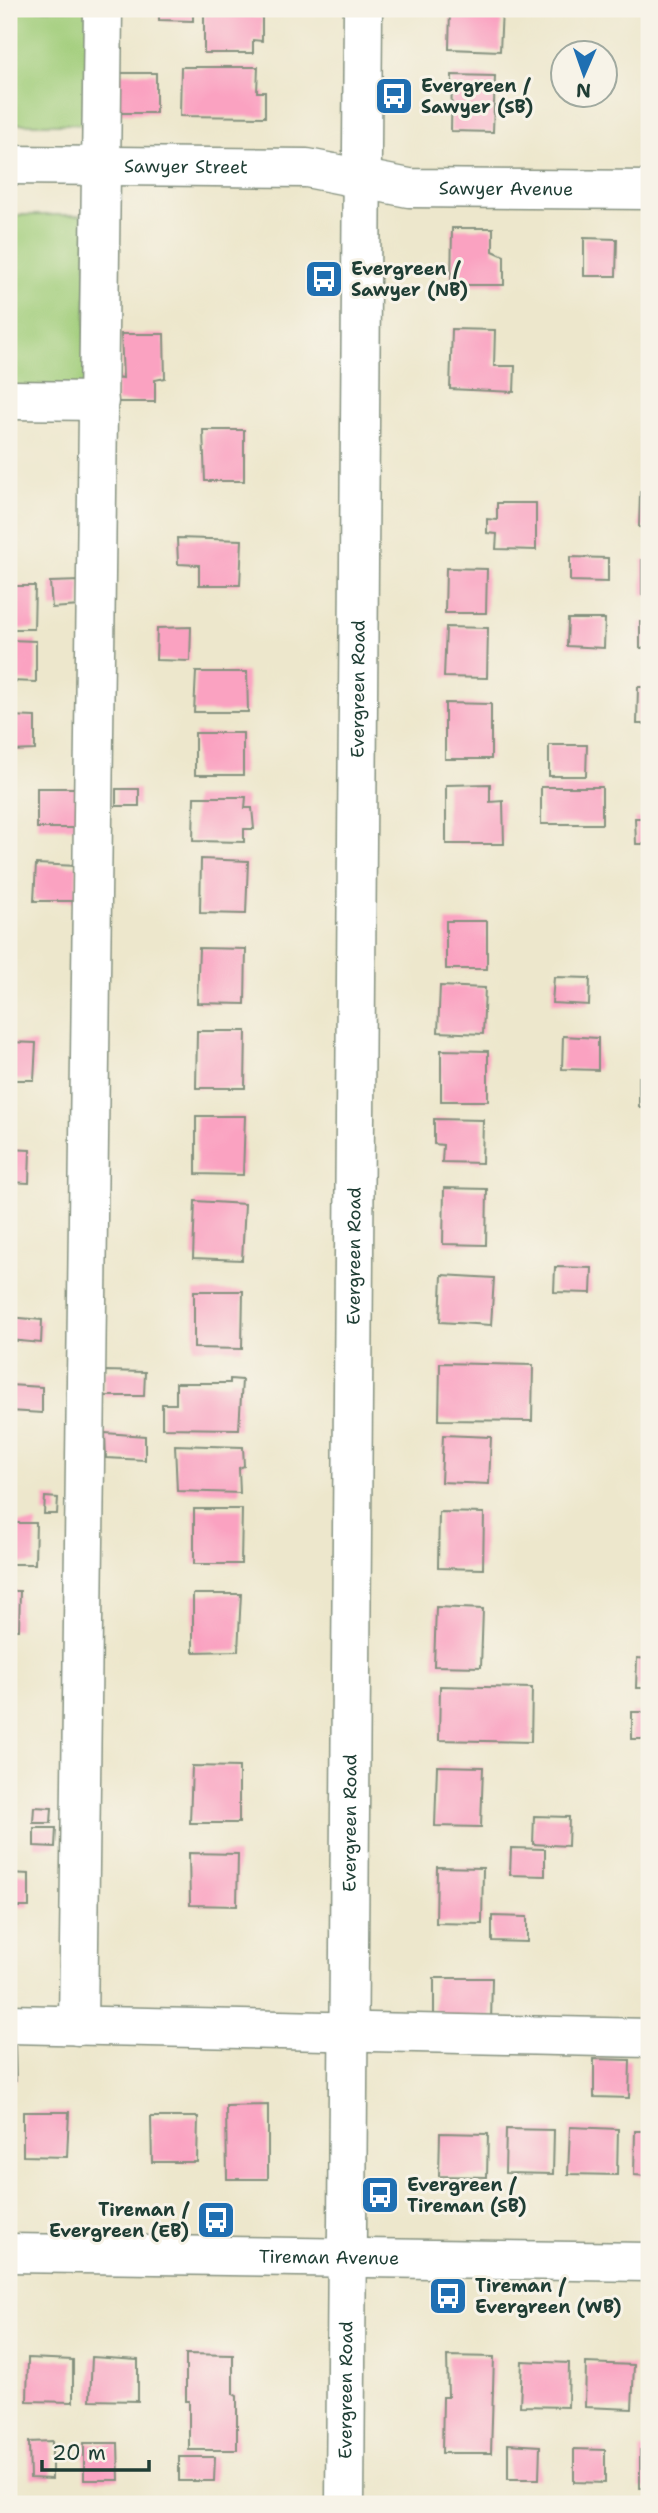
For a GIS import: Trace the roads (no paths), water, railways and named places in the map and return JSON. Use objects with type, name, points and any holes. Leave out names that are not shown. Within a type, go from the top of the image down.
[{"type":"street","points":[[78,2026],[103,9]]},
{"type":"street","name":"Evergreen Road","points":[[345,2504],[363,9]]},
{"type":"street","name":"Sawyer Street","points":[[9,165],[307,168],[362,179]]},
{"type":"street","name":"Sawyer Avenue","points":[[362,179],[409,188],[649,190]]},
{"type":"street","points":[[9,400],[99,401]]},
{"type":"street","points":[[9,2024],[649,2038]]},
{"type":"street","name":"Tireman Avenue","points":[[9,2253],[649,2262]]},
{"type":"place","name":"Evergreen / Sawyer (SB)","points":[[394,96]]},
{"type":"place","name":"Evergreen / Sawyer (NB)","points":[[324,279]]},
{"type":"place","name":"Evergreen / Tireman (SB)","points":[[380,2195]]},
{"type":"place","name":"Tireman / Evergreen (EB)","points":[[216,2220]]},
{"type":"place","name":"Tireman / Evergreen (WB)","points":[[448,2296]]}]
